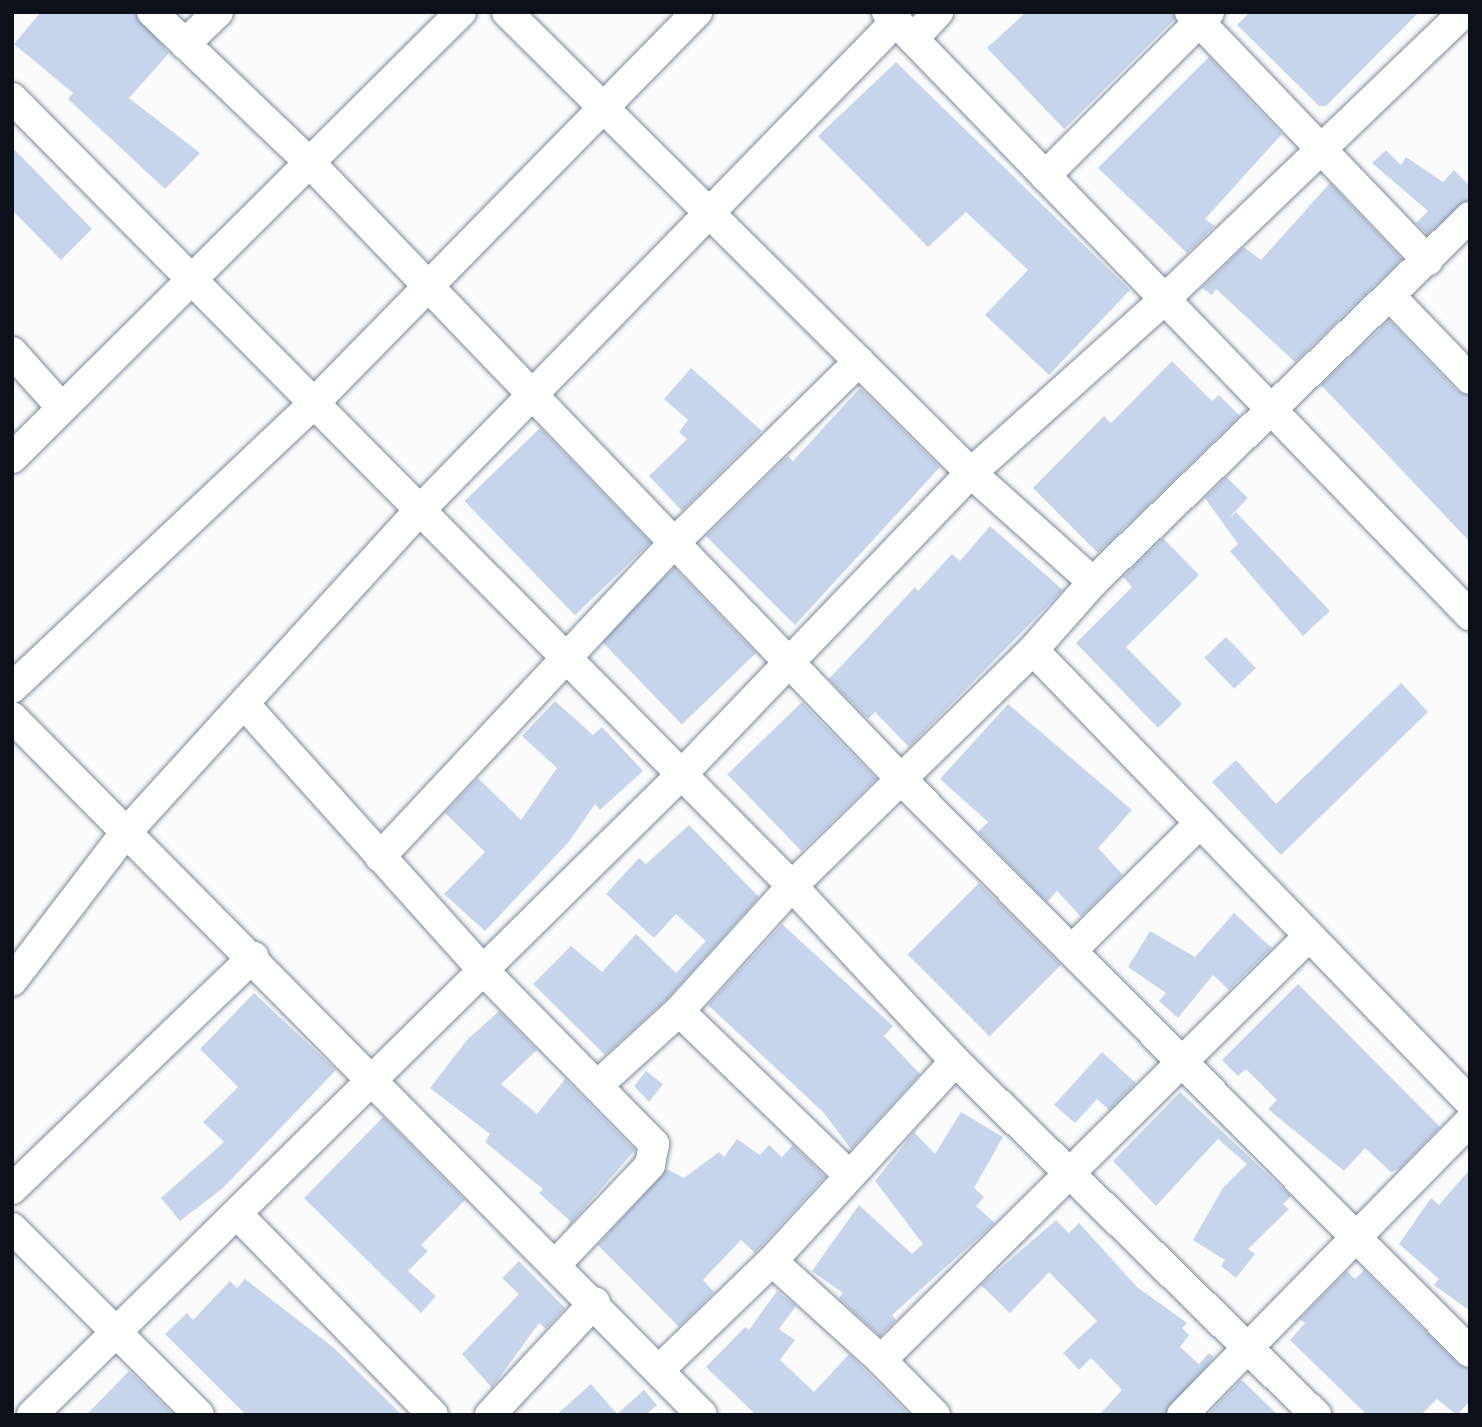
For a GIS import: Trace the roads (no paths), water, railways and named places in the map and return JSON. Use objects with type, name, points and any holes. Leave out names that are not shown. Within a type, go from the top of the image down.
[{"type":"street","points":[[152,12],[311,164],[900,778],[1465,1336]]},
{"type":"street","points":[[185,44],[218,12]]},
{"type":"street","points":[[12,458],[311,164],[461,12]]},
{"type":"street","points":[[507,12],[604,112],[971,473],[1093,582]]},
{"type":"street","points":[[12,688],[314,402],[604,112],[696,12]]},
{"type":"street","points":[[12,981],[123,836],[421,509],[899,24],[938,12]]},
{"type":"street","points":[[32,1415],[238,1215],[682,774],[787,659],[971,473],[1167,297],[1325,149],[1464,12]]},
{"type":"street","points":[[1045,176],[1200,15],[1428,261]]},
{"type":"street","points":[[899,24],[1045,176],[1167,297],[1470,615]]},
{"type":"street","points":[[12,98],[191,283],[421,509],[792,886],[955,1061],[1317,1415]]},
{"type":"street","points":[[598,1085],[679,1012],[792,886],[1033,650],[1093,582],[1392,298],[1470,217]]},
{"type":"street","points":[[1392,298],[1470,379]]},
{"type":"street","points":[[12,352],[62,408]]},
{"type":"street","points":[[380,857],[675,542],[859,361]]},
{"type":"street","points":[[1033,650],[1470,1102]]},
{"type":"street","points":[[245,705],[483,970],[649,1136],[655,1155],[557,1263]]},
{"type":"street","points":[[12,717],[123,836],[253,957],[557,1263],[701,1414]]},
{"type":"street","points":[[1073,949],[1200,823]]},
{"type":"street","points":[[881,1360],[1309,936]]},
{"type":"street","points":[[12,1189],[253,957]]},
{"type":"street","points":[[679,1012],[849,1175]]},
{"type":"street","points":[[660,1369],[772,1261],[955,1061]]},
{"type":"street","points":[[1182,1415],[1249,1350],[1470,1121]]},
{"type":"street","points":[[238,1215],[433,1415]]},
{"type":"street","points":[[12,1228],[118,1330],[199,1415]]},
{"type":"street","points":[[772,1261],[881,1360],[936,1415]]},
{"type":"street","points":[[490,1415],[595,1302]]}]
